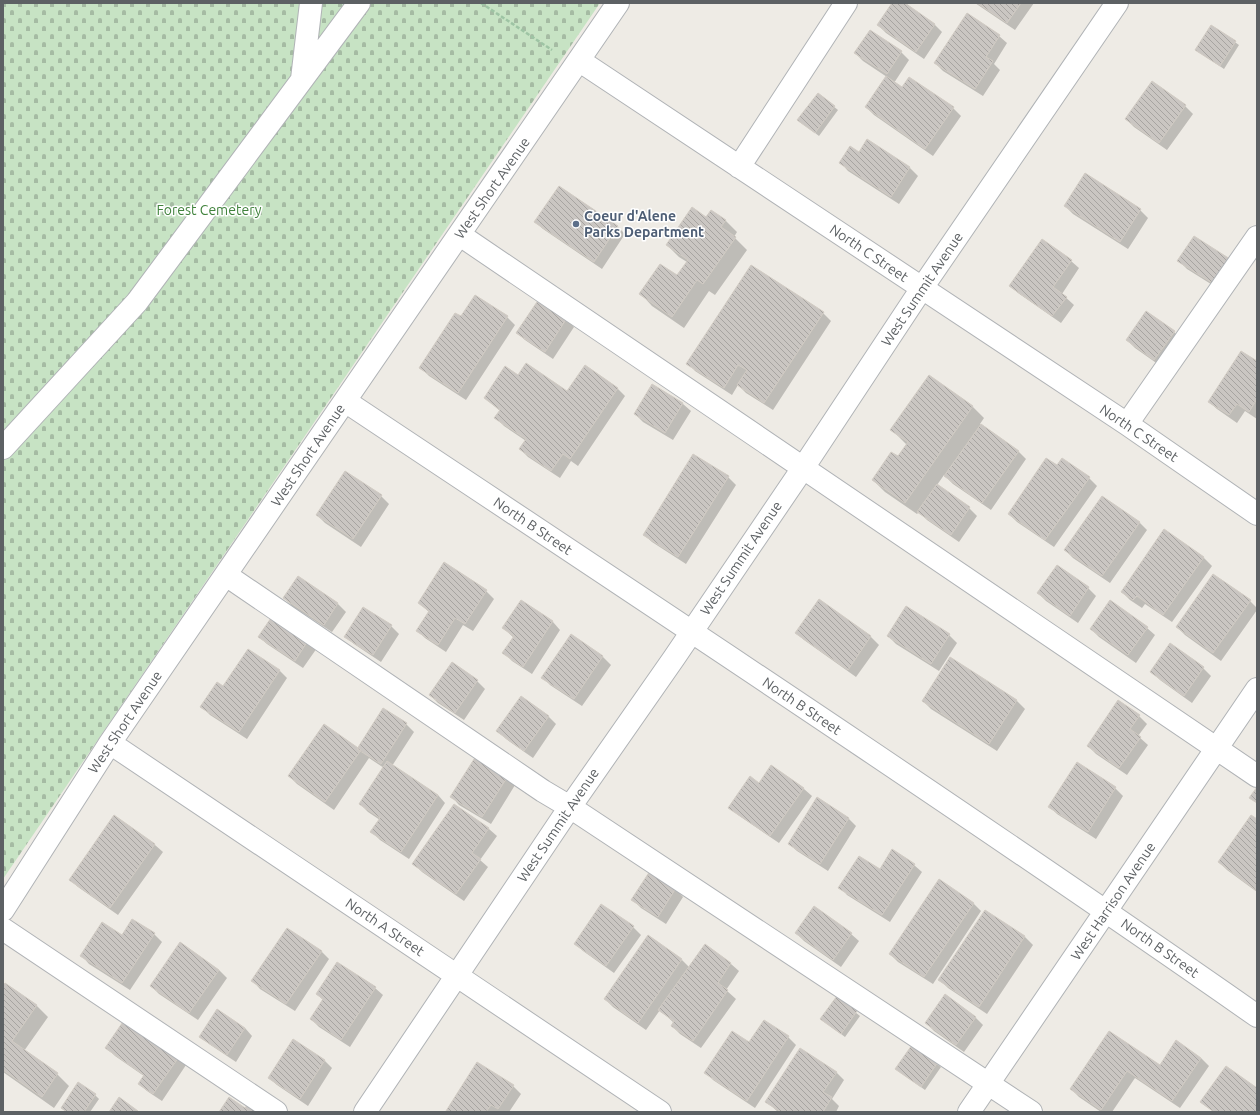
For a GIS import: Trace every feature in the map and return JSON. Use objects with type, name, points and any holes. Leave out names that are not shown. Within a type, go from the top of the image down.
[{"type":"street","points":[[302,80],[311,3]]},
{"type":"street","points":[[3,448],[137,302],[359,3]]},
{"type":"street","name":"West Short Avenue","points":[[3,910],[110,743],[580,61],[618,3]]},
{"type":"street","points":[[739,167],[846,3]]},
{"type":"street","name":"West Summit Avenue","points":[[365,1112],[570,807],[692,632],[922,288],[1116,3]]},
{"type":"street","name":"North C Street","points":[[580,61],[1127,424],[1257,514]]},
{"type":"street","points":[[460,235],[1257,776]]},
{"type":"street","points":[[1127,424],[1257,237]]},
{"type":"street","name":"North B Street","points":[[345,401],[692,632],[1106,911],[1257,1016]]},
{"type":"street","points":[[226,575],[543,791],[570,807],[1031,1112]]},
{"type":"street","name":"West Harrison Avenue","points":[[969,1112],[1257,689]]},
{"type":"street","name":"North A Street","points":[[110,743],[660,1112]]},
{"type":"street","points":[[3,929],[276,1112]]},
{"type":"path","points":[[481,3],[559,55],[580,61]]},
{"type":"green space","name":"Forest Cemetery","points":[[3,3],[600,3],[3,879]]},
{"type":"building","points":[[892,3],[905,3],[935,24],[916,52],[877,25]]},
{"type":"building","points":[[977,3],[1021,3],[1007,23]]},
{"type":"building","points":[[967,13],[1000,35],[986,57],[993,61],[975,89],[934,63]]},
{"type":"building","points":[[1211,25],[1236,41],[1220,66],[1195,50]]},
{"type":"building","points":[[870,30],[902,51],[887,74],[854,53]]},
{"type":"building","points":[[886,76],[902,87],[909,77],[954,107],[925,149],[865,107]]},
{"type":"building","points":[[1152,81],[1186,105],[1159,143],[1125,119]]},
{"type":"building","points":[[818,93],[835,106],[815,133],[797,120]]},
{"type":"building","points":[[867,139],[910,167],[891,197],[839,163],[850,146],[859,152]]},
{"type":"building","points":[[1085,173],[1141,209],[1120,242],[1064,206]]},
{"type":"building","name":"Coeur d'Alene Parks Department","points":[[559,186],[618,226],[594,262],[534,222]]},
{"type":"building","points":[[692,207],[706,217],[711,210],[726,220],[721,227],[736,237],[703,284],[697,280],[672,317],[639,294],[660,264],[677,275],[688,260],[666,245]]},
{"type":"building","points":[[1194,236],[1230,259],[1214,284],[1177,261]]},
{"type":"building","points":[[1042,239],[1072,260],[1053,287],[1067,297],[1052,316],[1009,286]]},
{"type":"building","points":[[751,265],[824,312],[764,403],[737,385],[747,370],[738,365],[724,388],[686,364]]},
{"type":"building","points":[[475,295],[508,316],[458,393],[419,368],[455,313],[461,316]]},
{"type":"building","points":[[539,299],[567,318],[545,352],[516,333]]},
{"type":"building","points":[[1146,311],[1175,331],[1154,360],[1126,340]]},
{"type":"building","points":[[1241,351],[1257,361],[1257,399],[1249,412],[1237,404],[1229,415],[1208,402]]},
{"type":"building","points":[[526,363],[567,391],[585,365],[618,388],[570,459],[563,454],[551,471],[519,449],[526,439],[494,418],[500,410],[484,398],[505,366],[518,375]]},
{"type":"building","points":[[929,375],[973,406],[905,503],[872,480],[891,452],[898,456],[908,442],[890,430]]},
{"type":"building","points":[[652,384],[683,403],[665,433],[634,414]]},
{"type":"building","points":[[981,424],[1019,451],[982,503],[944,476]]},
{"type":"building","points":[[693,454],[729,476],[678,557],[643,535]]},
{"type":"building","points":[[1046,458],[1057,465],[1062,458],[1090,477],[1045,540],[1008,514]]},
{"type":"building","points":[[345,471],[382,495],[353,539],[316,515]]},
{"type":"building","points":[[937,484],[970,507],[951,535],[917,512]]},
{"type":"building","points":[[1102,496],[1140,522],[1102,576],[1064,550]]},
{"type":"building","points":[[1164,529],[1204,557],[1163,615],[1137,596],[1133,600],[1121,592]]},
{"type":"building","points":[[444,562],[487,590],[465,624],[455,618],[438,645],[416,631],[429,611],[418,603]]},
{"type":"building","points":[[1057,565],[1089,587],[1070,616],[1037,593]]},
{"type":"building","points":[[1213,574],[1251,600],[1213,653],[1176,627]]},
{"type":"building","points":[[298,576],[338,603],[324,625],[283,598]]},
{"type":"building","points":[[819,599],[871,636],[848,670],[795,633]]},
{"type":"building","points":[[521,600],[553,621],[523,667],[502,653],[514,636],[502,628]]},
{"type":"building","points":[[1110,600],[1148,627],[1128,655],[1090,629]]},
{"type":"building","points":[[906,606],[950,634],[931,664],[887,636]]},
{"type":"building","points":[[363,607],[392,625],[373,655],[344,637]]},
{"type":"building","points":[[273,615],[309,639],[295,661],[258,637]]},
{"type":"building","points":[[571,634],[603,656],[574,699],[541,678]]},
{"type":"building","points":[[1170,643],[1204,667],[1184,696],[1150,672]]},
{"type":"building","points":[[248,649],[280,670],[239,732],[200,707],[217,682],[223,686]]},
{"type":"building","points":[[950,657],[1017,700],[989,744],[922,701]]},
{"type":"building","points":[[452,662],[478,680],[455,713],[429,695]]},
{"type":"building","points":[[521,696],[549,716],[524,751],[496,731]]},
{"type":"building","points":[[1118,700],[1140,715],[1130,729],[1141,737],[1119,768],[1087,746]]},
{"type":"building","points":[[383,708],[407,723],[381,764],[357,749]]},
{"type":"building","points":[[324,724],[361,750],[325,802],[288,776]]},
{"type":"building","points":[[476,756],[508,776],[482,817],[450,797]]},
{"type":"building","points":[[387,761],[438,795],[401,852],[370,832],[380,818],[359,804]]},
{"type":"building","points":[[1077,762],[1116,787],[1088,832],[1048,807]]},
{"type":"building","points":[[771,765],[804,788],[770,836],[728,808],[750,776],[759,783]]},
{"type":"building","points":[[1257,787],[1257,803],[1249,798]]},
{"type":"building","points":[[817,797],[849,818],[820,864],[788,844]]},
{"type":"building","points":[[454,804],[489,828],[472,853],[481,859],[456,894],[412,864]]},
{"type":"building","points":[[114,815],[155,844],[110,908],[69,880]]},
{"type":"building","points":[[1251,815],[1257,819],[1257,891],[1218,862]]},
{"type":"building","points":[[892,849],[915,864],[882,915],[838,888],[859,856],[880,869]]},
{"type":"building","points":[[650,871],[676,888],[658,917],[631,900]]},
{"type":"building","points":[[939,879],[974,903],[924,977],[889,954]]},
{"type":"building","points":[[601,904],[634,926],[606,966],[574,944]]},
{"type":"building","points":[[814,906],[852,933],[833,960],[795,933]]},
{"type":"building","points":[[985,910],[1025,936],[979,1007],[938,980]]},
{"type":"building","points":[[132,919],[155,933],[122,983],[80,956],[102,922],[122,935]]},
{"type":"building","points":[[287,928],[322,951],[286,1004],[251,981]]},
{"type":"building","points":[[648,935],[682,959],[638,1023],[604,999]]},
{"type":"building","points":[[180,942],[219,970],[189,1013],[150,986]]},
{"type":"building","points":[[705,944],[731,963],[718,983],[728,990],[693,1041],[671,1026],[674,1021],[658,1010]]},
{"type":"building","points":[[337,962],[376,987],[341,1040],[310,1019],[323,999],[316,994]]},
{"type":"building","points":[[5,983],[37,1005],[12,1041],[58,1073],[42,1097],[3,1070],[3,985]]},
{"type":"building","points":[[945,994],[976,1017],[956,1045],[925,1023]]},
{"type":"building","points":[[837,996],[857,1011],[841,1034],[820,1019]]},
{"type":"building","points":[[217,1009],[245,1028],[227,1055],[199,1037]]},
{"type":"building","points":[[127,1016],[181,1054],[153,1094],[138,1084],[144,1075],[105,1048]]},
{"type":"building","points":[[764,1020],[789,1036],[747,1101],[704,1073],[732,1031],[749,1042]]},
{"type":"building","points":[[1109,1031],[1160,1065],[1176,1040],[1201,1058],[1172,1101],[1127,1071],[1101,1110],[1070,1089]]},
{"type":"building","points":[[293,1039],[325,1060],[300,1099],[268,1078]]},
{"type":"building","points":[[912,1045],[938,1062],[921,1087],[895,1069]]},
{"type":"building","points":[[800,1048],[837,1072],[823,1092],[832,1097],[823,1112],[781,1112],[765,1102]]},
{"type":"building","points":[[477,1062],[514,1085],[498,1109],[491,1105],[486,1112],[446,1111]]},
{"type":"building","points":[[1226,1066],[1257,1088],[1257,1112],[1214,1112],[1200,1102]]},
{"type":"building","points":[[78,1082],[96,1094],[84,1112],[67,1112],[61,1108]]},
{"type":"building","points":[[119,1097],[138,1111],[138,1112],[109,1112]]},
{"type":"building","points":[[229,1097],[245,1108],[250,1101],[266,1112],[219,1112]]},
{"type":"place","name":"Coeur d'Alene Parks Department","points":[[576,224]]}]
